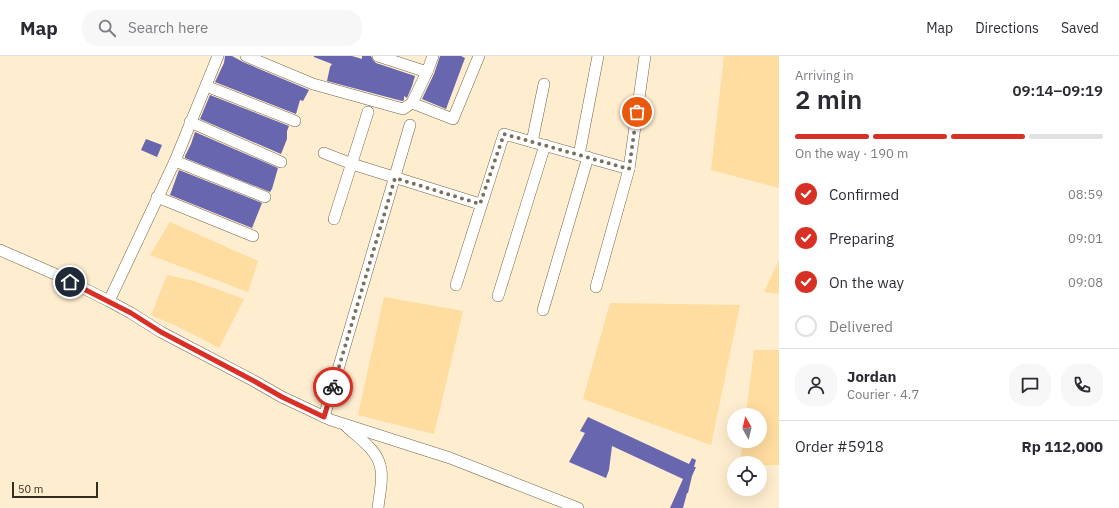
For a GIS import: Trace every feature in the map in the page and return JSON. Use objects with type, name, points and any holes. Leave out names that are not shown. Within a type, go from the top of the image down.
[{"type":"street","points":[[109,301],[175,160],[218,56]]},
{"type":"street","points":[[246,56],[312,84],[403,109],[412,104],[433,56]]},
{"type":"street","points":[[378,56],[427,72]]},
{"type":"street","points":[[412,104],[453,119],[478,56]]},
{"type":"street","points":[[543,310],[584,156],[598,56]]},
{"type":"street","points":[[596,287],[629,169],[645,56]]},
{"type":"street","points":[[532,142],[544,84]]},
{"type":"street","points":[[206,86],[294,121]]},
{"type":"street","points":[[334,220],[368,112]]},
{"type":"street","points":[[190,122],[281,162]]},
{"type":"street","points":[[324,417],[410,125]]},
{"type":"street","points":[[456,285],[480,204],[504,134],[629,169]]},
{"type":"street","points":[[498,296],[545,145]]},
{"type":"street","points":[[324,153],[352,164],[480,204]]},
{"type":"street","points":[[175,160],[265,197]]},
{"type":"street","points":[[157,197],[253,236]]},
{"type":"street","points":[[0,250],[50,272],[109,301],[161,332],[282,397],[324,417],[450,458],[578,508]]},
{"type":"street","points":[[343,424],[371,449],[378,459],[382,471],[378,508]]},
{"type":"shaded area","points":[[724,56],[779,56],[779,188],[711,170]]},
{"type":"shaded area","points":[[170,222],[258,261],[248,292],[150,255]]},
{"type":"shaded area","points":[[779,260],[779,294],[764,292]]},
{"type":"shaded area","points":[[167,275],[194,281],[244,299],[219,348],[181,328],[151,315]]},
{"type":"shaded area","points":[[384,297],[463,311],[434,434],[358,415]]},
{"type":"shaded area","points":[[610,303],[740,305],[711,445],[583,399]]},
{"type":"shaded area","points":[[754,350],[779,350],[779,465],[767,465],[767,456],[741,456],[742,448],[767,448],[767,408],[747,408]]},
{"type":"building","points":[[225,56],[232,56],[309,90],[303,101],[300,100],[296,114],[215,82],[224,63]]},
{"type":"building","points":[[314,56],[352,56],[362,59],[362,56],[371,56],[376,63],[415,76],[407,98],[404,96],[404,100],[402,101],[327,81],[332,64]]},
{"type":"building","points":[[440,56],[461,56],[465,58],[446,109],[422,99],[434,74]]},
{"type":"building","points":[[210,95],[289,126],[287,131],[287,139],[281,154],[200,119]]},
{"type":"building","points":[[195,132],[278,168],[270,192],[185,158]]},
{"type":"building","points":[[146,139],[162,145],[157,157],[141,150]]},
{"type":"building","points":[[179,170],[262,203],[252,228],[170,195]]},
{"type":"building","points":[[588,417],[689,464],[692,458],[696,460],[694,467],[696,467],[683,508],[670,508],[683,479],[612,446],[609,470],[606,478],[569,462],[585,433],[580,431]]},
{"type":"way so far","points":[[333,387],[395,178],[480,204],[504,134],[629,169],[637,112]]},
{"type":"route","points":[[70,282],[109,301],[161,332],[282,397],[324,417],[333,387]]}]
